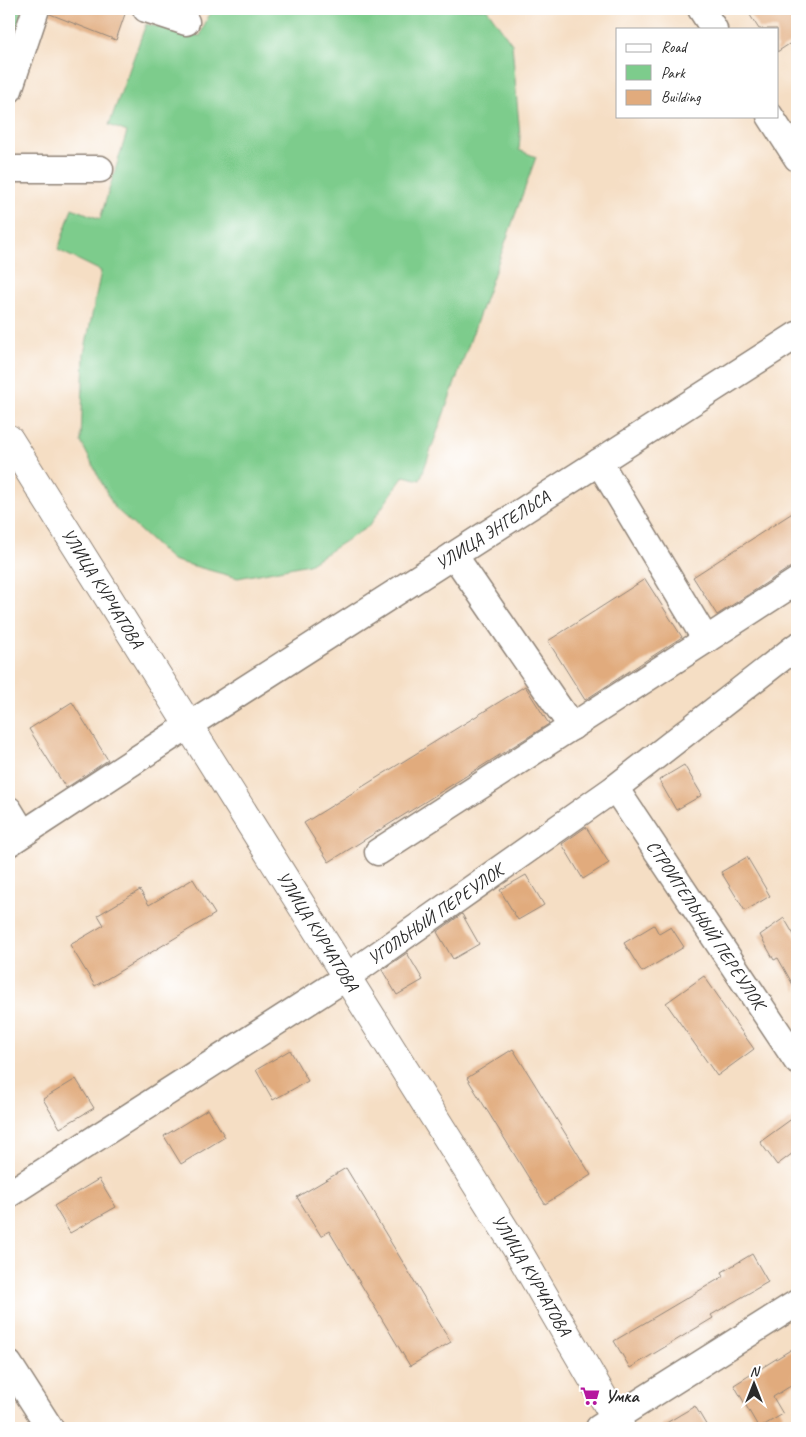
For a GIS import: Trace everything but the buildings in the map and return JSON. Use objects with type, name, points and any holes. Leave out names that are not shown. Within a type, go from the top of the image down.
[{"type":"street","points":[[9,90],[36,9]]},
{"type":"street","points":[[146,9],[186,22]]},
{"type":"street","points":[[701,9],[713,28]]},
{"type":"street","points":[[771,118],[797,158]]},
{"type":"street","points":[[9,169],[100,169]]},
{"type":"street","name":"УЛИЦА ЭНГЕЛЬСА","points":[[16,838],[797,334]]},
{"type":"street","name":"УЛИЦА КУРЧАТОВА","points":[[9,439],[516,1249],[612,1425]]},
{"type":"street","points":[[599,462],[706,640]]},
{"type":"street","points":[[454,554],[572,727]]},
{"type":"street","points":[[378,852],[797,581]]},
{"type":"street","name":"УГОЛЬНЫЙ ПЕРЕУЛОК","points":[[9,1194],[345,978],[615,788],[797,646]]},
{"type":"street","name":"СТРОИТЕЛЬНЫЙ ПЕРЕУЛОК","points":[[615,788],[797,1061]]},
{"type":"street","points":[[9,810],[16,838]]},
{"type":"street","points":[[612,1425],[797,1303]]},
{"type":"street","points":[[9,1364],[50,1428]]},
{"type":"green space","points":[[9,9],[23,9],[9,52]]},
{"type":"green space","points":[[215,9],[487,9],[512,44],[520,136],[519,150],[536,157],[420,480],[404,476],[369,526],[309,564],[238,578],[172,560],[114,507],[81,442],[84,354],[101,271],[58,250],[72,208],[100,219],[127,132],[109,125],[146,24],[200,36],[208,17]]},
{"type":"place","name":"Умка","points":[[590,1396]]}]
